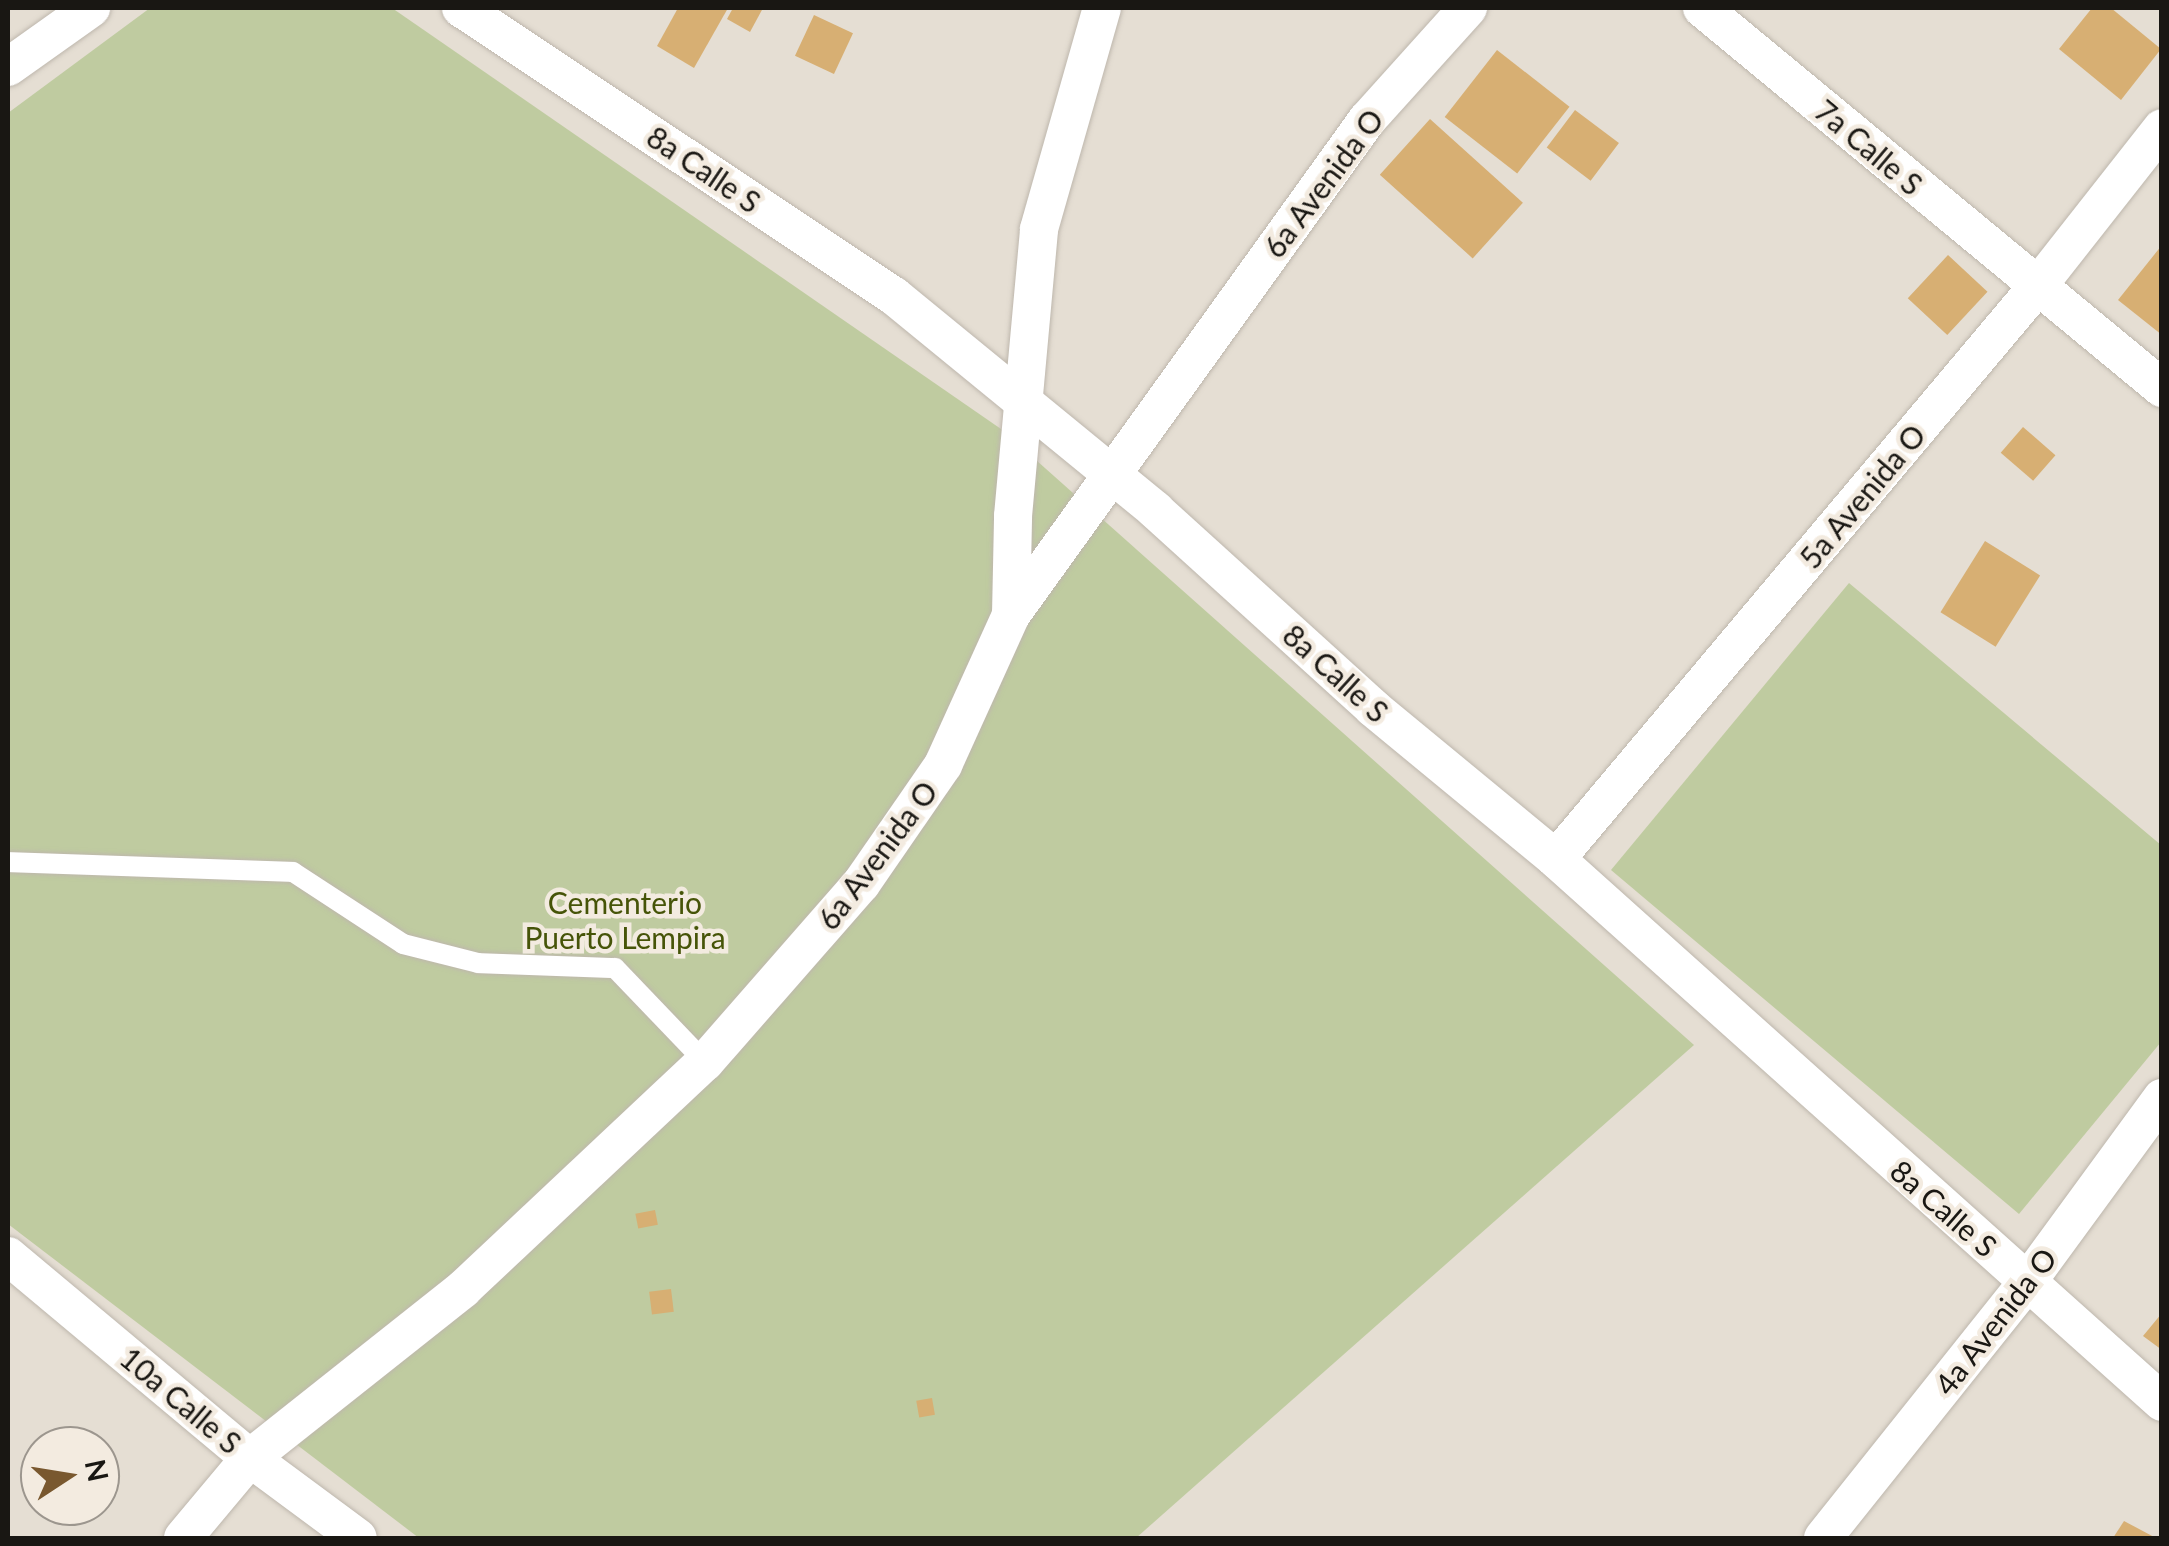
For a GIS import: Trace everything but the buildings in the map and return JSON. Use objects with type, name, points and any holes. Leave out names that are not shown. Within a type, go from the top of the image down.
[{"type":"street","points":[[8,67],[90,8]]},
{"type":"street","name":"8a Calle S","points":[[461,8],[894,296],[1110,474],[1556,859],[2162,1402]]},
{"type":"street","points":[[1011,615],[1023,402],[1039,230],[1102,8]]},
{"type":"street","name":"6a Avenida O","points":[[182,1538],[250,1458],[463,1288],[705,1062],[861,884],[920,806],[1011,615],[1367,120],[1468,8]]},
{"type":"street","name":"7a Calle S","points":[[1702,8],[2162,388]]},
{"type":"street","name":"5a Avenida O","points":[[1556,859],[2037,287],[2162,128]]},
{"type":"street","name":"4a Avenida O","points":[[1823,1538],[2028,1281],[2162,1098]]},
{"type":"street","name":"10a Calle S","points":[[8,1256],[250,1458],[358,1538]]},
{"type":"lane","points":[[8,862],[293,872],[403,944],[478,963],[615,968],[705,1062]]},
{"type":"green space","name":"Cementerio Puerto Lempira","points":[[150,8],[392,8],[1001,429],[1694,1045],[1136,1538],[419,1538],[8,1224],[8,113]]},
{"type":"green space","points":[[1849,583],[2161,845],[2161,1042],[2019,1214],[1611,870]]}]
